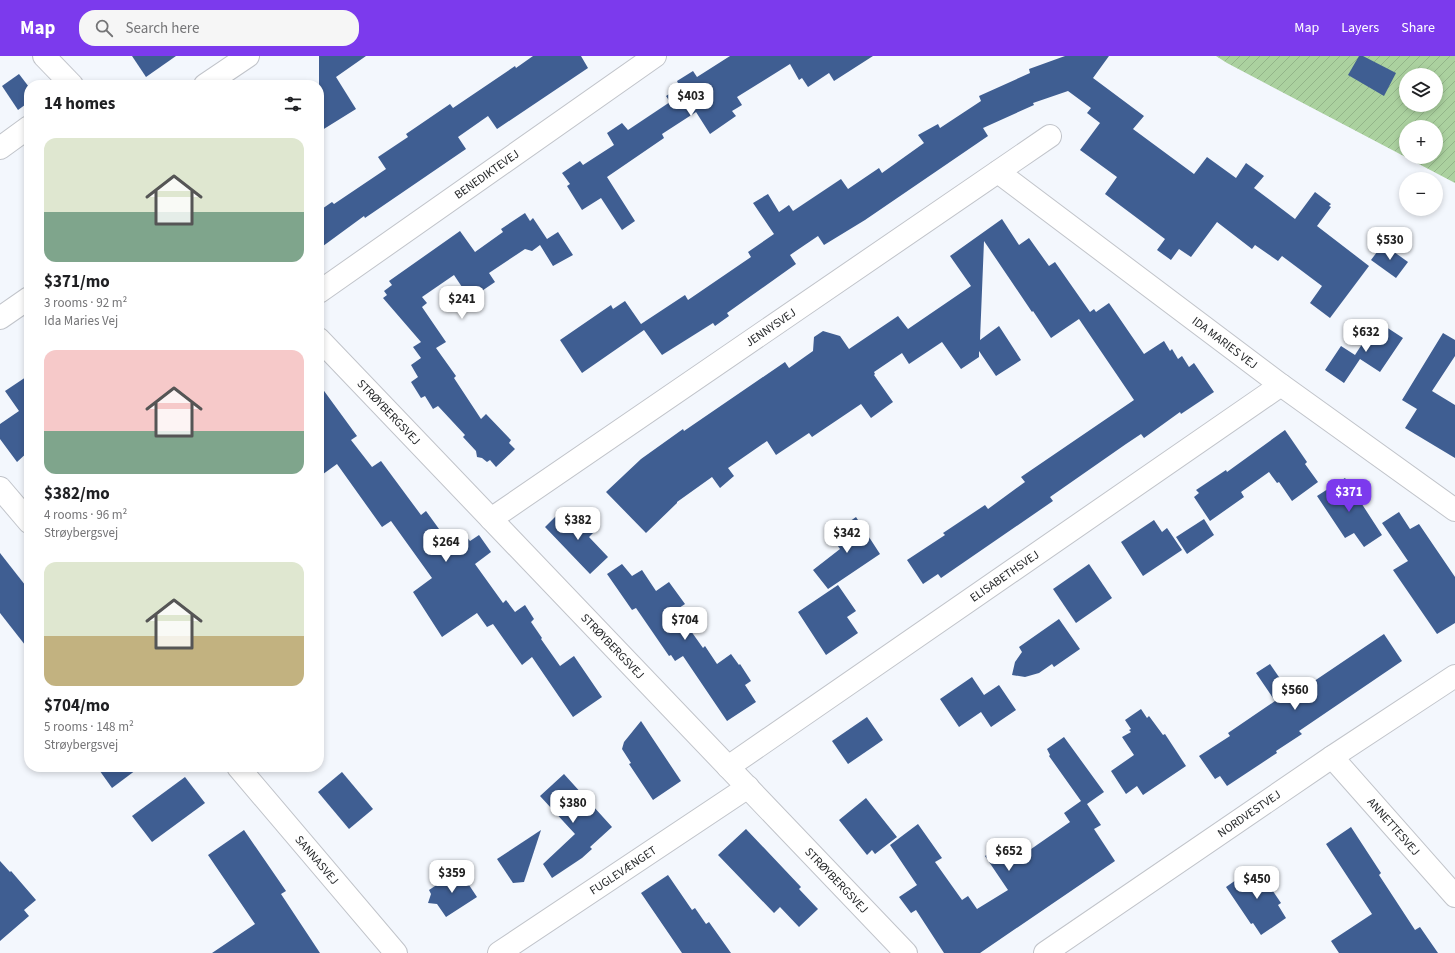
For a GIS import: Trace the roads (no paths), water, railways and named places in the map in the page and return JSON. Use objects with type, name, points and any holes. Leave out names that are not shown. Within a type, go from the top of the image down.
[{"type":"street","points":[[44,56],[67,80]]},
{"type":"street","points":[[213,80],[248,56]]},
{"type":"street","name":"BENEDIKTEVEJ","points":[[324,288],[655,56]]},
{"type":"street","points":[[0,148],[24,131]]},
{"type":"street","name":"JENNYSVEJ","points":[[491,519],[1050,136]]},
{"type":"street","name":"IDA MARIES VEJ","points":[[998,172],[1281,385],[1455,510]]},
{"type":"street","points":[[0,318],[24,301]]},
{"type":"street","name":"STRØYBERGSVEJ","points":[[324,344],[906,953]]},
{"type":"street","name":"ELISABETHSVEJ","points":[[728,767],[1281,385]]},
{"type":"street","points":[[0,488],[24,516]]},
{"type":"street","name":"NORDVESTVEJ","points":[[1045,953],[1332,757],[1455,676]]},
{"type":"street","name":"ANNETTESVEJ","points":[[1332,757],[1455,896]]},
{"type":"street","name":"SANNASVEJ","points":[[242,772],[396,953]]},
{"type":"street","name":"FUGLEVÆNGET","points":[[499,953],[748,787]]}]
